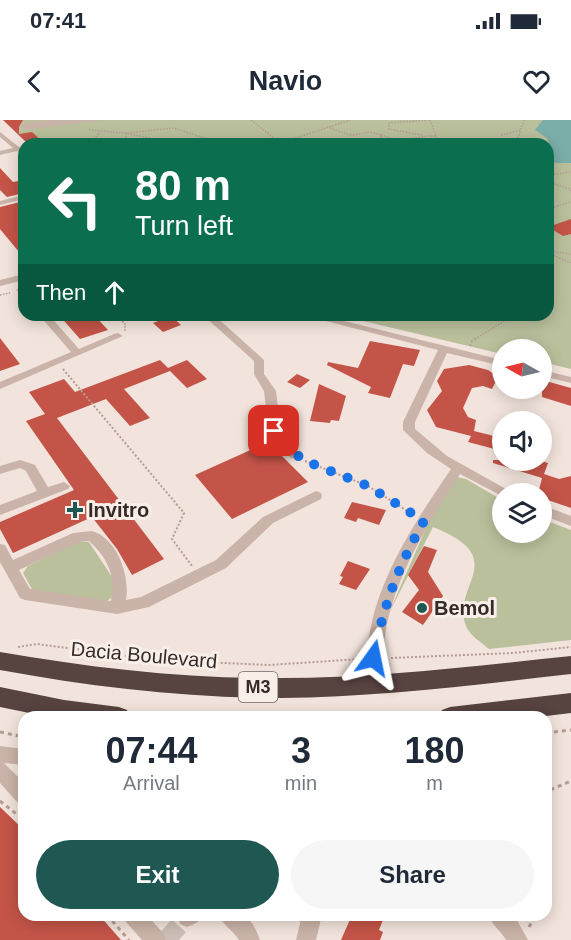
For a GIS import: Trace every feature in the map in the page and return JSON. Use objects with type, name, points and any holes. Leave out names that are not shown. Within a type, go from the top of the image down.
[{"type":"highway","name":"Dacia Boulevard","points":[[0,661],[83,676],[191,685],[281,688],[375,683],[515,662],[571,665]]},
{"type":"highway","points":[[0,697],[59,711]]},
{"type":"highway","points":[[505,711],[571,704]]},
{"type":"street","points":[[16,127],[71,120]]},
{"type":"street","points":[[24,126],[24,128],[103,123]]},
{"type":"street","points":[[0,134],[18,150]]},
{"type":"street","points":[[0,152],[18,151]]},
{"type":"street","points":[[0,203],[18,198]]},
{"type":"street","points":[[0,283],[18,278]]},
{"type":"street","points":[[49,321],[76,352]]},
{"type":"street","points":[[215,321],[259,360],[259,374],[270,391],[275,436],[295,454]]},
{"type":"street","points":[[332,321],[467,354],[483,363],[492,363]]},
{"type":"street","points":[[0,386],[118,336]]},
{"type":"street","points":[[444,349],[409,422],[410,430],[417,439],[459,467],[492,485]]},
{"type":"street","points":[[552,375],[571,380]]},
{"type":"street","points":[[0,470],[14,465],[31,468],[45,493]]},
{"type":"street","points":[[375,683],[373,658],[386,603],[401,562],[459,467]]},
{"type":"street","points":[[0,510],[64,486]]},
{"type":"street","points":[[0,549],[26,594],[117,608],[144,603],[221,564],[268,520],[316,496]]},
{"type":"street","points":[[552,513],[571,520]]},
{"type":"street","points":[[11,567],[78,537],[92,536],[118,566],[122,576],[123,585],[117,608]]},
{"type":"street","points":[[0,754],[18,756]]},
{"type":"street","points":[[0,770],[18,790]]},
{"type":"street","points":[[139,921],[156,940]]},
{"type":"street","points":[[236,921],[242,926],[250,940]]},
{"type":"street","points":[[306,940],[311,921]]},
{"type":"street","points":[[506,921],[518,940]]},
{"type":"path","points":[[252,120],[274,138]]},
{"type":"path","points":[[298,138],[350,120]]},
{"type":"path","points":[[386,137],[390,123],[429,120],[436,136],[412,138]]},
{"type":"path","points":[[518,138],[524,120]]},
{"type":"path","points":[[95,138],[103,123]]},
{"type":"path","points":[[90,130],[126,133],[174,128],[205,138]]},
{"type":"path","points":[[327,128],[353,135],[364,131],[390,138]]},
{"type":"path","points":[[389,129],[427,136]]},
{"type":"path","points":[[501,135],[520,130]]},
{"type":"path","points":[[126,133],[126,138]]},
{"type":"path","points":[[126,133],[148,138]]},
{"type":"path","points":[[554,175],[571,171]]},
{"type":"path","points":[[554,184],[570,189],[571,193]]},
{"type":"path","points":[[554,207],[570,202]]},
{"type":"path","points":[[554,253],[571,254]]},
{"type":"path","points":[[554,255],[571,263]]},
{"type":"path","points":[[467,354],[472,341],[504,321]]},
{"type":"path","points":[[56,361],[184,513],[172,539],[199,575]]},
{"type":"path","points":[[295,454],[368,486],[424,521]]},
{"type":"path","points":[[16,647],[38,644],[158,660],[269,665],[373,658],[515,662],[571,647]]},
{"type":"path","points":[[552,733],[571,730]]},
{"type":"path","points":[[0,732],[18,736]]},
{"type":"path","points":[[552,789],[571,781]]},
{"type":"path","points":[[1,801],[18,815]]},
{"type":"path","points":[[112,921],[129,940]]},
{"type":"green space","points":[[10,120],[571,120],[571,369],[552,364],[552,339],[492,339],[492,352],[363,321],[554,321],[554,138],[23,138]]},
{"type":"green space","points":[[457,477],[466,479],[492,494],[492,543],[552,543],[552,523],[571,530],[571,640],[489,649],[476,639],[466,626],[463,611],[474,573],[474,562],[470,550],[457,539],[433,527],[388,615],[430,519]]},
{"type":"green space","points":[[78,542],[89,542],[116,583],[113,597],[105,602],[33,591],[23,573],[28,566]]},
{"type":"water","points":[[543,120],[571,120],[571,163],[554,163],[554,138],[547,138],[535,130]]},
{"type":"building","points":[[3,120],[23,120],[19,127],[19,134],[32,132],[38,138],[22,138]]},
{"type":"building","points":[[0,168],[13,182],[18,181],[18,194],[7,197],[0,190]]},
{"type":"building","points":[[18,202],[18,251],[0,229],[0,207]]},
{"type":"building","points":[[571,219],[571,234],[563,236],[554,231],[554,225]]},
{"type":"building","points":[[64,321],[100,321],[108,330],[80,339]]},
{"type":"building","points":[[177,321],[181,325],[163,332],[153,323]]},
{"type":"building","points":[[0,338],[20,364],[0,371]]},
{"type":"building","points":[[370,341],[420,350],[414,366],[403,364],[390,398],[368,393],[371,387],[327,365],[328,362],[358,368]]},
{"type":"building","points":[[160,360],[168,368],[187,360],[207,379],[187,388],[170,371],[124,389],[150,418],[130,426],[106,399],[57,418],[164,559],[132,575],[117,549],[92,517],[13,553],[0,529],[0,522],[74,490],[26,421],[45,414],[29,392],[64,379],[75,392]]},
{"type":"building","points":[[469,365],[492,373],[492,389],[483,386],[472,388],[463,408],[468,417],[476,420],[474,431],[492,436],[492,448],[468,442],[471,436],[436,427],[427,410],[442,391],[437,381],[444,369]]},
{"type":"building","points":[[297,374],[310,380],[300,388],[287,382]]},
{"type":"building","points":[[552,383],[571,388],[571,406],[548,399],[552,399]]},
{"type":"building","points":[[319,384],[346,396],[339,421],[331,420],[330,423],[310,421]]},
{"type":"building","points":[[268,442],[308,482],[232,519],[195,475]]},
{"type":"building","points":[[519,471],[545,471],[544,474],[559,479],[571,476],[571,508],[552,501],[552,483],[541,483],[542,478]]},
{"type":"building","points":[[352,502],[386,510],[379,525],[358,518],[356,522],[344,518]]},
{"type":"building","points":[[424,546],[437,550],[428,572],[443,596],[423,625],[402,612],[419,590],[408,575]]},
{"type":"building","points":[[348,561],[370,569],[356,590],[339,584],[343,577],[340,576]]},
{"type":"building","points":[[0,807],[18,824],[18,921],[104,921],[121,940],[0,940]]},
{"type":"building","points":[[349,921],[383,921],[379,930],[383,932],[380,940],[341,940]]},
{"type":"tunnel","points":[[166,940],[183,921]]},
{"type":"place","name":"Invitro","points":[[75,510]]},
{"type":"place","name":"Bemol","points":[[422,608]]},
{"type":"route","points":[[274,431],[275,436],[303,460],[368,486],[424,521],[401,562],[386,603],[373,658]]}]
